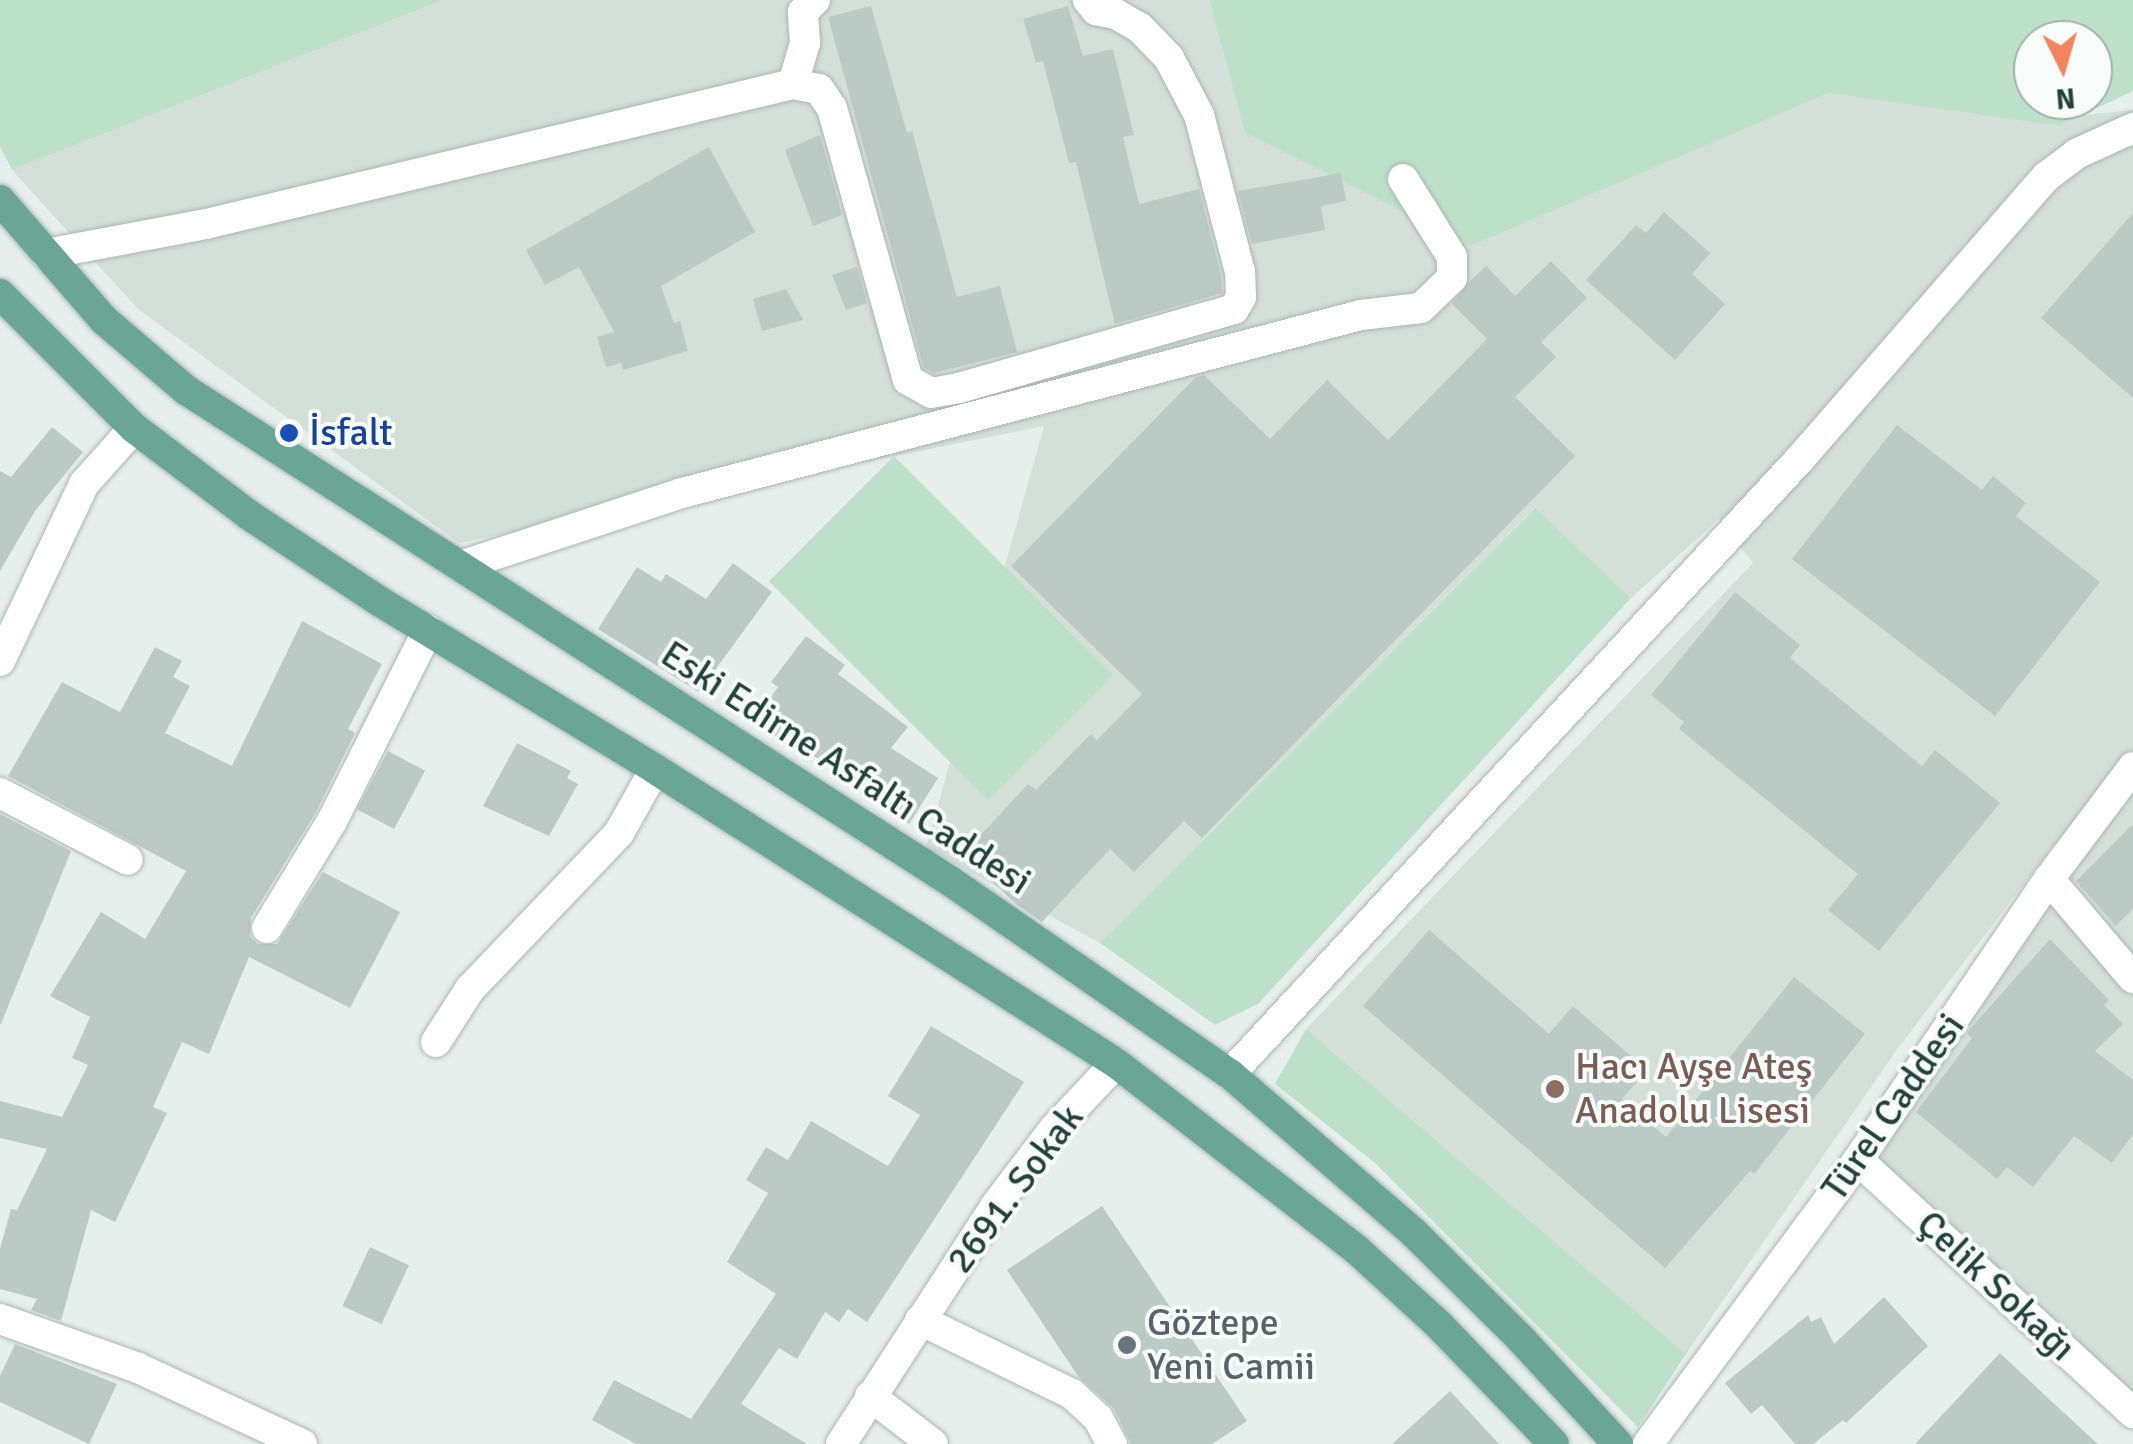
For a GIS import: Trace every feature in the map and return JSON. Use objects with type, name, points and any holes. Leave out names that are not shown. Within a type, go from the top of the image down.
[{"type":"main road","name":"Eski Edirne Asfaltı Caddesi","points":[[0,200],[104,320],[186,390],[950,882],[1230,1074],[1412,1231],[1521,1339],[1618,1444]]},
{"type":"main road","points":[[0,294],[134,428],[248,514],[1116,1063],[1358,1250],[1554,1444]]},
{"type":"street","points":[[793,84],[805,43],[803,12],[815,0]]},
{"type":"street","points":[[46,254],[206,224],[793,84],[819,89],[832,108],[908,380],[931,393],[959,388],[1234,309],[1241,297],[1240,272],[1199,115],[1169,58],[1140,28],[1116,14],[1096,10],[1088,0]]},
{"type":"street","points":[[1230,1074],[1799,460],[2046,178],[2076,154],[2133,128]]},
{"type":"street","points":[[460,566],[682,494],[1360,315],[1420,308],[1452,278],[1452,256],[1403,179]]},
{"type":"street","points":[[0,661],[84,484],[134,428]]},
{"type":"street","points":[[268,928],[332,821],[428,630]]},
{"type":"street","name":"Türel Caddesi","points":[[1648,1444],[1858,1160],[2048,880],[2133,766]]},
{"type":"street","points":[[436,1042],[470,989],[620,833],[655,769]]},
{"type":"street","points":[[0,793],[128,860]]},
{"type":"street","points":[[2048,880],[2133,978]]},
{"type":"street","name":"2691. Sokak","points":[[841,1444],[1008,1190],[1054,1129],[1116,1063]]},
{"type":"street","name":"Çelik Sokağı","points":[[1858,1160],[2133,1413]]},
{"type":"street","points":[[0,1319],[138,1368],[302,1444]]},
{"type":"street","points":[[920,1320],[1072,1394],[1098,1418],[1112,1444]]},
{"type":"street","points":[[870,1396],[933,1444]]},
{"type":"shaded area","points":[[443,0],[1209,0],[1245,133],[1471,246],[1829,93],[2059,126],[2072,120],[2113,120],[2113,112],[2133,110],[2133,1395],[1868,1158],[2073,855],[2057,841],[1898,1048],[1686,1354],[1306,1029],[1753,563],[1719,519],[1631,598],[1534,508],[1100,943],[926,848],[1044,426],[459,543],[138,309],[12,170]]},
{"type":"green space","points":[[0,0],[443,0],[12,170],[0,147]]},
{"type":"green space","points":[[1209,0],[2133,0],[2133,91],[2113,100],[2113,20],[2013,20],[2013,119],[1829,93],[1471,246],[1245,133]]},
{"type":"green space","points":[[2017,120],[2072,120],[2059,126]]},
{"type":"green space","points":[[894,456],[1113,675],[988,800],[769,581]]},
{"type":"green space","points":[[1535,508],[1631,598],[1258,1004],[1215,1025],[1100,943]]},
{"type":"green space","points":[[1306,1029],[1686,1354],[1638,1427],[1375,1163],[1275,1084]]},
{"type":"building","points":[[871,6],[907,133],[912,131],[957,297],[1000,286],[1017,352],[934,373],[924,368],[828,17]]},
{"type":"building","points":[[1068,6],[1083,56],[1113,49],[1134,135],[1123,137],[1139,204],[1199,189],[1222,293],[1115,324],[1076,162],[1069,163],[1043,61],[1036,63],[1023,19]]},
{"type":"building","points":[[820,135],[842,215],[813,226],[785,150]]},
{"type":"building","points":[[709,147],[755,232],[661,286],[674,323],[680,321],[688,351],[623,370],[621,363],[606,367],[597,337],[614,332],[579,267],[545,285],[526,250]]},
{"type":"building","points":[[1341,173],[1346,201],[1321,206],[1325,230],[1252,244],[1238,191]]},
{"type":"building","points":[[1664,212],[1710,253],[1692,274],[1725,304],[1675,360],[1586,280],[1636,225],[1646,233]]},
{"type":"building","points":[[2133,213],[2133,398],[2041,318]]},
{"type":"building","points":[[1551,261],[1587,298],[1541,342],[1556,357],[1515,397],[1575,456],[1202,838],[1184,821],[1134,872],[1110,849],[1042,922],[1016,904],[963,854],[1028,784],[1036,790],[1091,734],[1097,740],[1142,694],[1011,566],[1195,378],[1204,375],[1270,439],[1327,380],[1388,440],[1487,339],[1452,304],[1470,281],[1486,266],[1515,296]]},
{"type":"building","points":[[857,267],[867,303],[846,310],[832,275]]},
{"type":"building","points":[[786,289],[803,320],[762,331],[753,299]]},
{"type":"building","points":[[1897,425],[1982,490],[1993,476],[2026,503],[2016,516],[2100,582],[1995,716],[1792,559]]},
{"type":"building","points":[[52,427],[83,452],[35,511],[0,571],[0,471],[11,477]]},
{"type":"building","points":[[733,563],[772,592],[699,692],[598,629],[637,567],[661,582],[666,574],[706,599]]},
{"type":"building","points":[[1735,592],[1800,645],[1790,658],[1922,766],[1935,750],[2000,803],[1879,951],[1828,910],[1858,874],[1679,729],[1684,722],[1651,695]]},
{"type":"building","points":[[302,621],[382,664],[348,729],[355,733],[316,812],[251,918],[250,936],[258,944],[277,944],[323,872],[400,912],[350,1008],[249,957],[209,1054],[182,1042],[153,1107],[167,1113],[115,1222],[91,1210],[61,1321],[31,1310],[37,1299],[0,1289],[0,1249],[11,1209],[17,1210],[47,1149],[0,1138],[0,1101],[62,1117],[88,1065],[72,1058],[90,1017],[50,996],[101,912],[145,939],[186,871],[8,776],[62,682],[120,712],[155,647],[182,661],[173,677],[190,686],[165,733],[232,766]]},
{"type":"building","points":[[806,636],[845,665],[838,674],[908,727],[891,748],[938,778],[909,824],[864,796],[792,738],[788,744],[754,722],[778,687],[771,682]]},
{"type":"building","points":[[517,743],[571,771],[567,778],[578,784],[549,836],[483,806]]},
{"type":"building","points":[[388,751],[425,771],[394,829],[357,809]]},
{"type":"building","points":[[0,814],[71,851],[1,1024],[0,1024]]},
{"type":"building","points":[[2133,824],[2133,909],[2116,926],[2076,881]]},
{"type":"building","points":[[1429,930],[1549,1034],[1573,1006],[1647,1070],[1622,1099],[1666,1137],[1794,977],[1865,1034],[1754,1174],[1750,1171],[1665,1268],[1363,1006]]},
{"type":"building","points":[[2050,939],[2109,1000],[2104,1005],[2123,1024],[2095,1051],[2133,1080],[2133,1134],[2112,1163],[2074,1136],[2033,1187],[2007,1167],[1997,1179],[1916,1112],[1972,1038],[1967,1034],[1970,1029]]},
{"type":"building","points":[[931,1026],[1024,1082],[867,1322],[848,1309],[839,1322],[825,1312],[797,1359],[779,1348],[741,1404],[807,1444],[636,1444],[592,1420],[614,1380],[691,1419],[776,1294],[727,1262],[768,1193],[746,1180],[766,1147],[788,1160],[811,1121],[888,1166],[920,1115],[888,1096]]},
{"type":"building","name":"Göztepe Yeni Camii","points":[[1102,1206],[1247,1421],[1212,1444],[1131,1444],[1114,1409],[1078,1376],[1007,1270]]},
{"type":"building","points":[[370,1247],[409,1265],[382,1324],[343,1306]]},
{"type":"building","points":[[1884,1297],[1928,1346],[1846,1423],[1843,1420],[1813,1444],[1795,1444],[1762,1405],[1751,1414],[1725,1383],[1808,1315],[1811,1322],[1821,1317],[1834,1344]]},
{"type":"building","points":[[15,1344],[117,1384],[89,1444],[0,1402],[0,1376]]},
{"type":"building","points":[[2000,1353],[2050,1400],[2098,1444],[1915,1444]]},
{"type":"building","points":[[1450,1391],[1499,1444],[1392,1444]]},
{"type":"place","name":"İsfalt","points":[[289,433]]},
{"type":"place","name":"Hacı Ayşe Ateş Anadolu Lisesi","points":[[1555,1089]]},
{"type":"place","name":"Göztepe Yeni Camii","points":[[1127,1345]]}]
